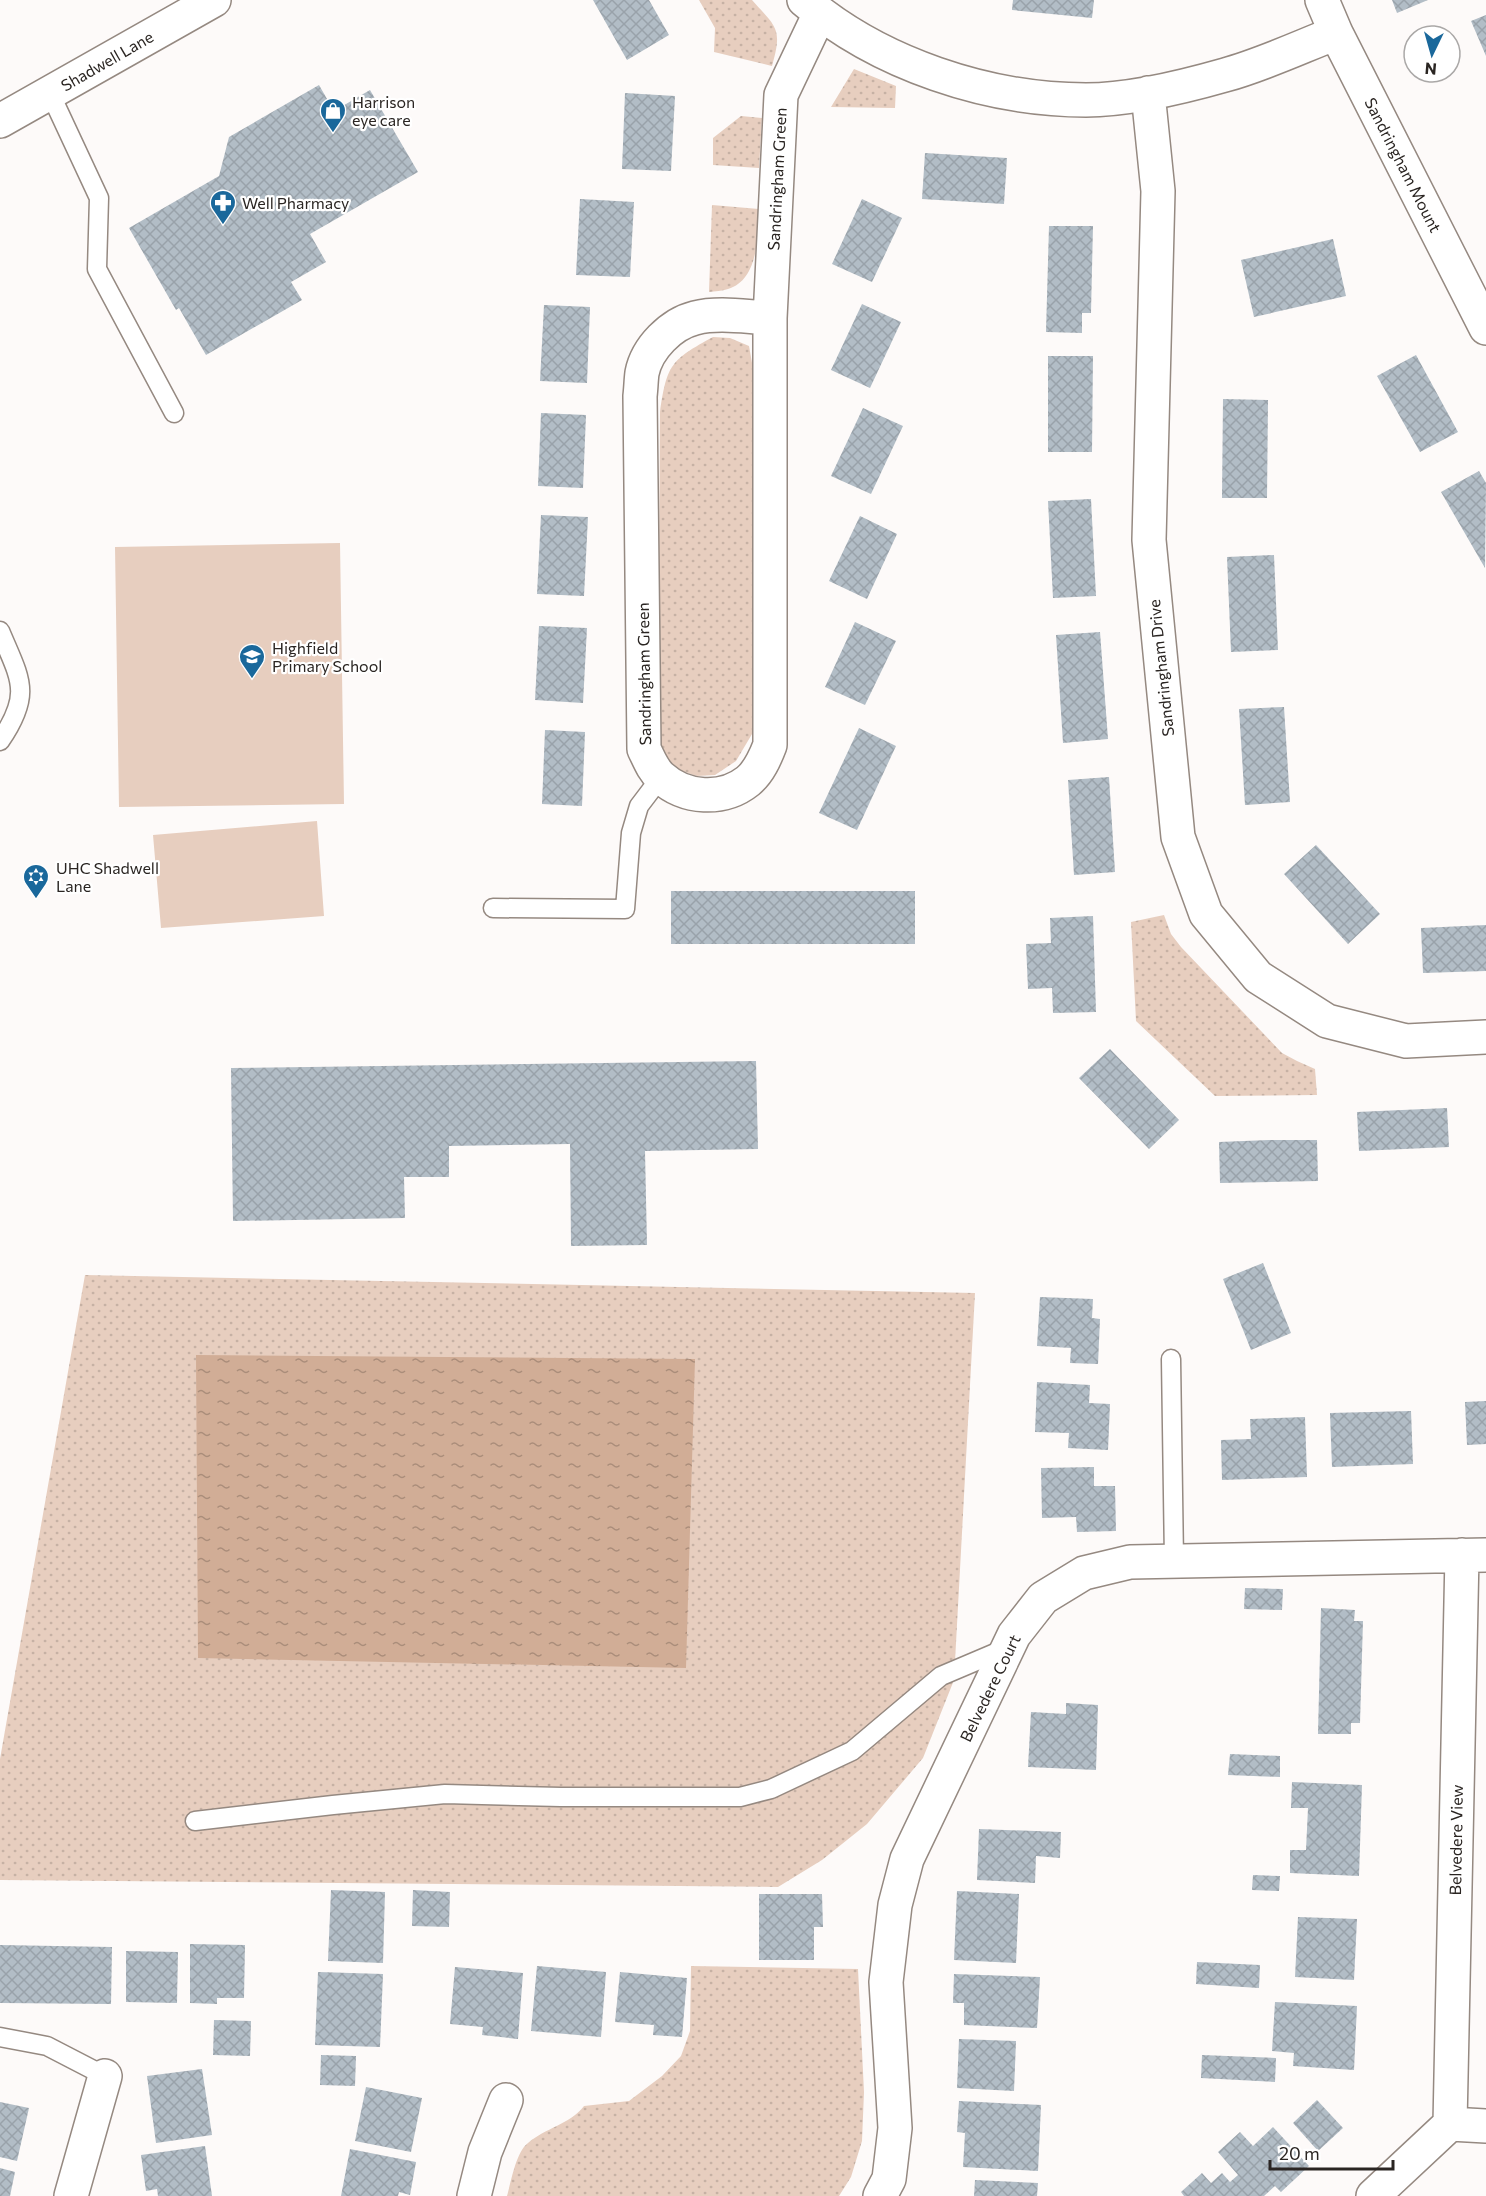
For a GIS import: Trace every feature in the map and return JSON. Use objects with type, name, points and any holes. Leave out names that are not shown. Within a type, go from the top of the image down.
[{"type":"street","name":"Shadwell Lane","points":[[0,121],[214,0]]},
{"type":"street","name":"Sandringham Mount","points":[[1322,0],[1336,33],[1486,328]]},
{"type":"street","points":[[812,7],[881,52],[948,79],[1018,94],[1087,100],[1148,93],[1227,75],[1336,33]]},
{"type":"street","name":"Sandringham Green","points":[[770,318],[721,315],[695,318],[672,329],[653,347],[642,371],[640,396],[644,749],[654,769],[661,777],[688,793],[709,796],[730,791],[748,780],[762,764],[770,745],[770,318],[781,94],[812,7]]},
{"type":"street","name":"Sandringham Drive","points":[[1148,93],[1158,191],[1149,540],[1178,837],[1206,914],[1258,977],[1327,1021],[1406,1041],[1486,1036]]},
{"type":"street","name":"Belvedere Court","points":[[880,2196],[889,2179],[895,2128],[886,1982],[896,1905],[907,1859],[1014,1635],[1043,1599],[1083,1573],[1130,1562],[1474,1555]]},
{"type":"street","name":"Belvedere View","points":[[1450,2124],[1474,1555]]},
{"type":"street","points":[[71,2196],[105,2076]]},
{"type":"street","points":[[474,2196],[485,2152],[506,2100]]},
{"type":"street","points":[[1373,2196],[1450,2124],[1486,2126]]},
{"type":"lane","points":[[50,93],[99,198],[97,269],[174,413]]},
{"type":"lane","points":[[0,631],[21,681],[21,702],[0,741]]},
{"type":"lane","points":[[493,908],[625,909],[631,833],[639,806],[661,777]]},
{"type":"lane","points":[[1171,1359],[1174,1561]]},
{"type":"lane","points":[[195,1821],[333,1804],[445,1794],[740,1797],[771,1789],[816,1770],[852,1751],[941,1676],[1008,1648]]},
{"type":"lane","points":[[0,2037],[47,2046],[105,2076]]},
{"type":"shaded area","points":[[699,0],[752,0],[767,16],[775,29],[777,43],[772,66],[714,52],[715,28]]},
{"type":"shaded area","points":[[854,69],[896,86],[895,108],[831,107]]},
{"type":"shaded area","points":[[741,116],[762,118],[759,168],[713,165],[713,138]]},
{"type":"shaded area","points":[[712,205],[759,209],[759,219],[755,255],[746,276],[738,284],[728,289],[709,292]]},
{"type":"shaded area","points":[[713,337],[730,338],[749,346],[756,385],[755,729],[736,761],[715,775],[697,776],[679,770],[662,754],[658,729],[660,412],[665,383],[673,365],[688,352]]},
{"type":"shaded area","points":[[340,543],[344,804],[119,807],[115,547]]},
{"type":"shaded area","points":[[317,821],[324,916],[161,928],[153,835]]},
{"type":"shaded area","points":[[1164,915],[1171,934],[1181,947],[1282,1053],[1315,1069],[1317,1095],[1215,1096],[1136,1021],[1131,922]]},
{"type":"shaded area","points":[[85,1275],[975,1293],[954,1680],[923,1758],[867,1824],[822,1860],[778,1887],[0,1880],[0,1759]]},
{"type":"shaded area","points":[[691,1966],[858,1969],[864,2092],[862,2141],[851,2177],[839,2196],[507,2196],[517,2160],[528,2143],[571,2118],[584,2106],[629,2101],[662,2076],[681,2056],[690,2031]]},
{"type":"water","points":[[196,1355],[695,1359],[686,1668],[198,1658]]},
{"type":"building","points":[[593,0],[649,0],[669,35],[627,60]]},
{"type":"building","points":[[1013,0],[1094,0],[1092,18],[1012,10]]},
{"type":"building","points":[[1392,0],[1428,0],[1397,13]]},
{"type":"building","points":[[1486,15],[1486,56],[1471,21]]},
{"type":"building","points":[[319,85],[334,111],[370,90],[418,172],[310,234],[326,262],[291,282],[302,300],[206,355],[179,308],[176,310],[129,228],[219,176],[229,137]]},
{"type":"building","points":[[625,93],[675,96],[671,171],[622,169]]},
{"type":"building","points":[[925,153],[1007,158],[1004,204],[922,199]]},
{"type":"building","points":[[580,199],[634,202],[630,277],[576,275]]},
{"type":"building","points":[[862,199],[902,218],[872,282],[832,264]]},
{"type":"building","points":[[1049,226],[1093,226],[1091,313],[1082,313],[1082,333],[1046,332]]},
{"type":"building","points":[[1333,239],[1346,296],[1254,317],[1241,260]]},
{"type":"building","points":[[862,304],[901,322],[870,388],[831,370]]},
{"type":"building","points":[[544,305],[590,307],[587,383],[540,381]]},
{"type":"building","points":[[1416,355],[1458,432],[1420,452],[1377,376]]},
{"type":"building","points":[[1048,356],[1093,356],[1092,452],[1048,452]]},
{"type":"building","points":[[1223,399],[1268,400],[1267,498],[1222,498]]},
{"type":"building","points":[[863,408],[903,426],[871,494],[831,476]]},
{"type":"building","points":[[541,413],[586,415],[583,488],[538,486]]},
{"type":"building","points":[[1479,471],[1486,483],[1485,568],[1441,492]]},
{"type":"building","points":[[1091,499],[1096,596],[1053,598],[1048,501]]},
{"type":"building","points":[[541,515],[588,517],[584,596],[537,594]]},
{"type":"building","points":[[860,516],[897,534],[867,599],[829,581]]},
{"type":"building","points":[[1274,555],[1278,650],[1231,652],[1227,557]]},
{"type":"building","points":[[855,622],[896,641],[865,705],[825,687]]},
{"type":"building","points":[[539,626],[587,628],[583,703],[535,700]]},
{"type":"building","points":[[1100,632],[1108,739],[1063,743],[1056,635]]},
{"type":"building","points":[[1284,707],[1290,802],[1245,805],[1239,709]]},
{"type":"building","points":[[859,728],[896,746],[857,830],[819,813]]},
{"type":"building","points":[[545,730],[585,732],[582,806],[542,804]]},
{"type":"building","points":[[1109,777],[1115,872],[1074,875],[1068,780]]},
{"type":"building","points":[[1316,845],[1380,914],[1348,944],[1284,874]]},
{"type":"building","points":[[671,891],[915,891],[915,944],[671,944]]},
{"type":"building","points":[[1093,916],[1096,1012],[1053,1013],[1052,988],[1028,989],[1026,944],[1051,943],[1050,918]]},
{"type":"building","points":[[1486,925],[1486,971],[1423,973],[1421,928]]},
{"type":"building","points":[[1110,1049],[1179,1120],[1149,1149],[1079,1078]]},
{"type":"building","points":[[756,1061],[758,1149],[645,1151],[647,1245],[571,1246],[570,1144],[449,1146],[449,1177],[404,1177],[405,1218],[233,1221],[231,1068]]},
{"type":"building","points":[[1447,1108],[1449,1147],[1359,1151],[1357,1112]]},
{"type":"building","points":[[1317,1140],[1318,1181],[1220,1183],[1219,1142]]},
{"type":"building","points":[[1263,1263],[1291,1333],[1251,1350],[1223,1279]]},
{"type":"building","points":[[1040,1297],[1093,1299],[1092,1318],[1100,1319],[1098,1364],[1070,1363],[1071,1348],[1037,1346]]},
{"type":"building","points":[[1037,1382],[1090,1385],[1089,1403],[1110,1404],[1108,1450],[1068,1448],[1069,1433],[1035,1432]]},
{"type":"building","points":[[1486,1401],[1486,1444],[1467,1445],[1465,1402]]},
{"type":"building","points":[[1411,1411],[1413,1464],[1332,1467],[1330,1413]]},
{"type":"building","points":[[1305,1417],[1307,1477],[1222,1480],[1221,1440],[1251,1439],[1250,1419]]},
{"type":"building","points":[[1094,1467],[1094,1486],[1115,1486],[1116,1531],[1077,1532],[1076,1517],[1042,1518],[1041,1468]]},
{"type":"building","points":[[1245,1588],[1283,1589],[1282,1610],[1244,1609]]},
{"type":"building","points":[[1321,1608],[1355,1610],[1354,1621],[1363,1621],[1360,1723],[1351,1723],[1351,1734],[1318,1734]]},
{"type":"building","points":[[1066,1703],[1098,1705],[1096,1770],[1028,1767],[1031,1712],[1066,1714]]},
{"type":"building","points":[[1230,1754],[1280,1756],[1280,1777],[1228,1775]]},
{"type":"building","points":[[1292,1782],[1362,1785],[1359,1876],[1290,1873],[1290,1850],[1306,1850],[1308,1808],[1291,1808]]},
{"type":"building","points":[[979,1829],[1061,1832],[1060,1858],[1036,1856],[1035,1883],[977,1880]]},
{"type":"building","points":[[1253,1875],[1280,1876],[1279,1891],[1252,1890]]},
{"type":"building","points":[[331,1890],[385,1892],[383,1963],[328,1961]]},
{"type":"building","points":[[413,1890],[450,1892],[449,1927],[412,1926]]},
{"type":"building","points":[[957,1891],[1019,1894],[1016,1963],[954,1960]]},
{"type":"building","points":[[759,1894],[822,1894],[823,1927],[814,1927],[814,1960],[759,1960]]},
{"type":"building","points":[[1298,1917],[1357,1919],[1354,1980],[1295,1977]]},
{"type":"building","points":[[190,1944],[245,1945],[244,1998],[217,1998],[217,2004],[190,2003]]},
{"type":"building","points":[[0,1945],[112,1947],[111,2004],[0,2003]]},
{"type":"building","points":[[126,1951],[178,1952],[177,2003],[126,2002]]},
{"type":"building","points":[[1197,1962],[1260,1965],[1259,1988],[1196,1984]]},
{"type":"building","points":[[537,1966],[606,1972],[601,2037],[531,2031]]},
{"type":"building","points":[[455,1967],[523,1973],[518,2039],[482,2035],[483,2027],[450,2024]]},
{"type":"building","points":[[318,1972],[383,1974],[380,2047],[315,2045]]},
{"type":"building","points":[[620,1972],[687,1978],[682,2037],[653,2035],[654,2025],[615,2022]]},
{"type":"building","points":[[954,1974],[1040,1977],[1037,2028],[964,2025],[964,2003],[953,2003]]},
{"type":"building","points":[[1275,2002],[1357,2006],[1354,2070],[1293,2066],[1294,2053],[1272,2051]]},
{"type":"building","points":[[214,2020],[251,2021],[250,2056],[213,2055]]},
{"type":"building","points":[[959,2039],[1016,2041],[1014,2091],[957,2088]]},
{"type":"building","points":[[321,2055],[356,2056],[355,2086],[320,2085]]},
{"type":"building","points":[[1202,2055],[1276,2058],[1275,2082],[1201,2078]]},
{"type":"building","points":[[202,2069],[212,2135],[156,2143],[147,2076]]},
{"type":"building","points":[[366,2087],[422,2098],[411,2152],[355,2141]]},
{"type":"building","points":[[1317,2100],[1343,2128],[1318,2151],[1293,2123]]},
{"type":"building","points":[[959,2101],[1041,2105],[1038,2171],[963,2167],[965,2133],[957,2132]]},
{"type":"building","points":[[0,2102],[29,2108],[17,2161],[0,2157]]},
{"type":"building","points":[[1273,2127],[1309,2166],[1281,2192],[1275,2186],[1264,2196],[1184,2196],[1181,2192],[1202,2173],[1211,2183],[1222,2173],[1230,2182],[1238,2175],[1218,2152],[1240,2132],[1253,2146]]},
{"type":"building","points":[[205,2146],[212,2196],[158,2196],[157,2189],[146,2191],[141,2155]]},
{"type":"building","points":[[350,2149],[416,2162],[410,2195],[399,2192],[398,2196],[341,2196]]},
{"type":"building","points":[[0,2168],[15,2172],[10,2196],[0,2196]]},
{"type":"building","points":[[975,2180],[1038,2183],[1037,2196],[974,2196]]},
{"type":"place","name":"Harrison eye care","points":[[333,134]]},
{"type":"place","name":"Well Pharmacy","points":[[223,226]]},
{"type":"place","name":"Highfield Primary School","points":[[252,680]]},
{"type":"place","name":"UHC Shadwell Lane","points":[[36,900]]}]
